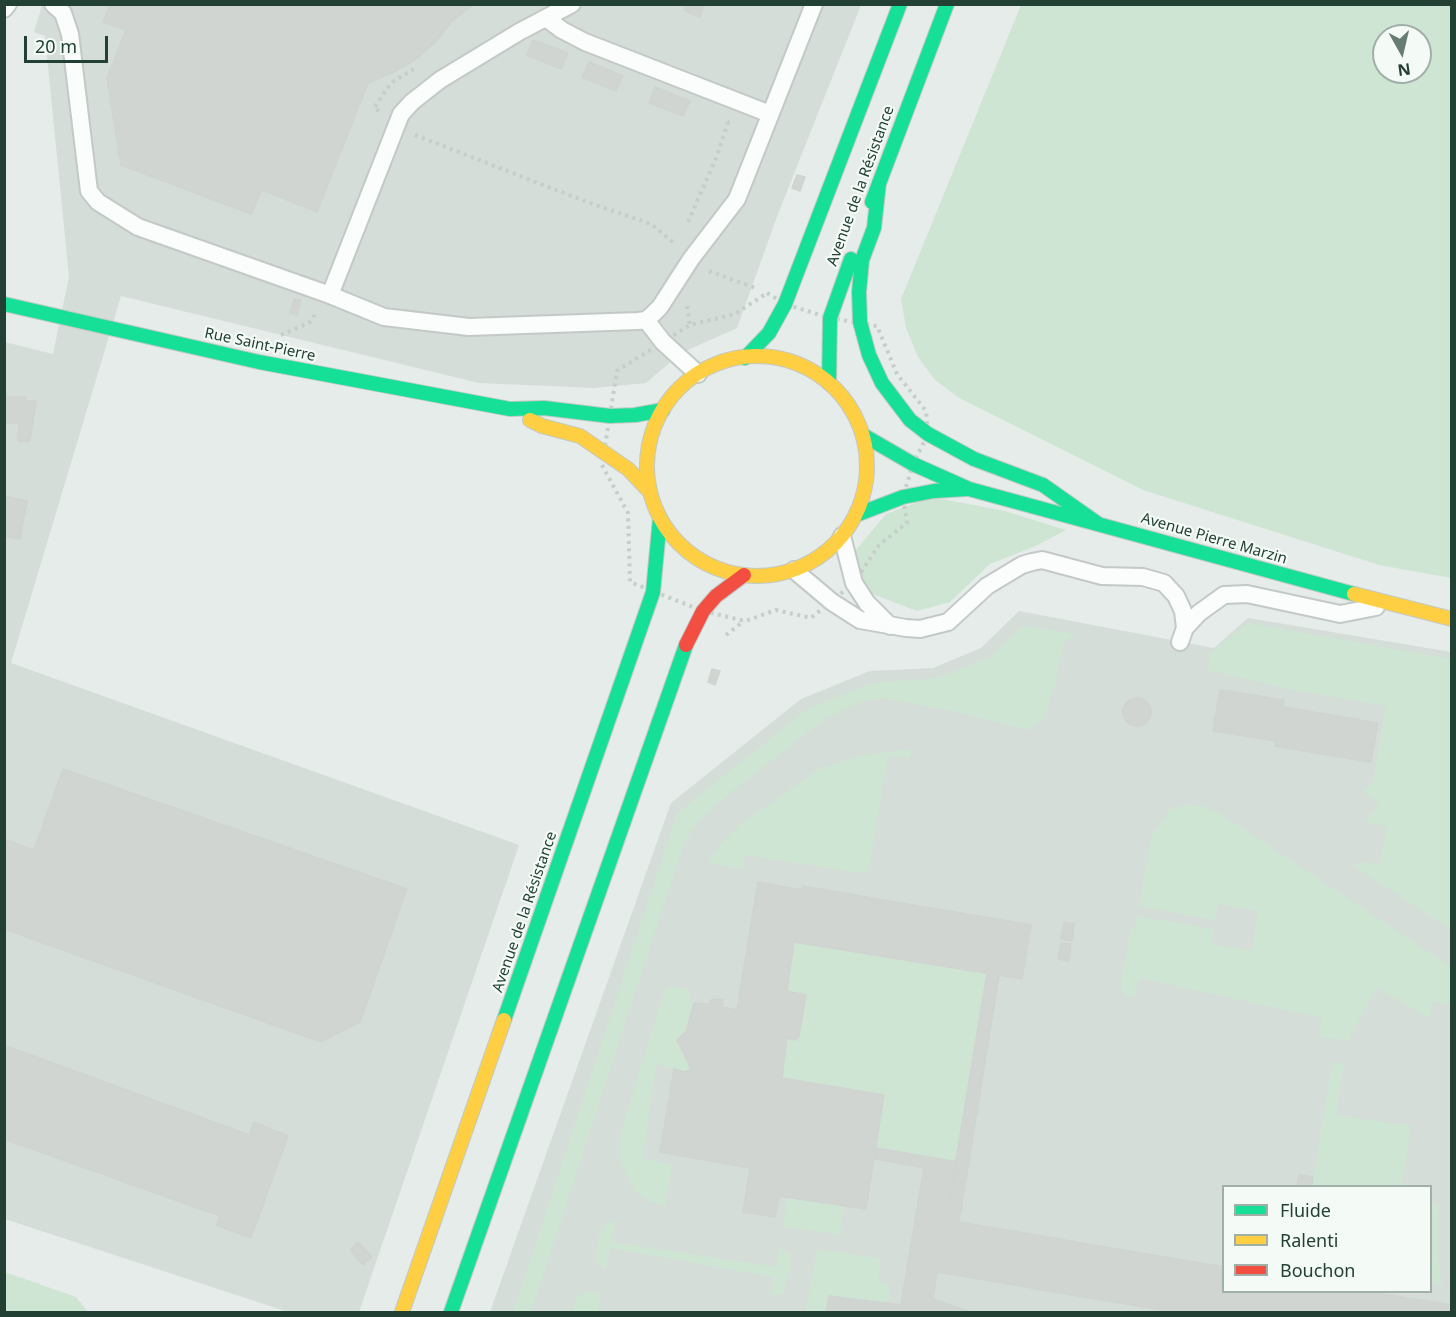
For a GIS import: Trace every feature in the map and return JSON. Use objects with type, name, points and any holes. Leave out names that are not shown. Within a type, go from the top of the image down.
[{"type":"main road","name":"Avenue de la Résistance","points":[[745,358],[770,333],[785,304],[900,4]]},
{"type":"main road","name":"Avenue de la Résistance","points":[[829,383],[830,318],[947,4]]},
{"type":"main road","points":[[879,183],[874,228],[862,260],[859,292],[860,322],[868,355],[882,382],[910,420],[928,434],[974,459],[1043,485],[1097,524]]},
{"type":"main road","name":"Rue Saint-Pierre","points":[[4,304],[259,363],[510,409],[544,408],[610,416],[635,415],[663,410]]},
{"type":"main road","points":[[745,358],[785,360],[808,369],[829,383],[846,401],[863,435],[866,448],[865,488],[856,515],[842,536],[820,556],[794,570],[761,576],[729,572],[702,561],[678,543],[660,518],[650,492],[648,478],[649,450],[654,429],[663,410],[678,390],[698,374],[720,363],[745,358]]},
{"type":"main road","name":"Rue Saint-Pierre","points":[[510,409],[542,426],[580,436],[628,469],[650,492]]},
{"type":"main road","name":"Avenue Pierre Marzin","points":[[863,435],[913,464],[969,489],[1452,619]]},
{"type":"main road","name":"Avenue Pierre Marzin","points":[[856,515],[903,497],[934,491],[969,489]]},
{"type":"main road","name":"Avenue de la Résistance","points":[[402,1312],[653,592],[660,518]]},
{"type":"main road","points":[[451,1312],[685,647],[703,611],[716,596],[744,575]]},
{"type":"lane","points":[[4,9],[8,4]]},
{"type":"lane","points":[[53,4],[63,13],[70,34],[89,191],[98,202],[115,215],[138,227],[330,295],[384,317],[469,327],[646,320],[660,307],[691,259],[736,200],[814,4]]},
{"type":"lane","points":[[330,295],[401,114],[412,102],[440,80],[572,4]]},
{"type":"lane","points":[[546,18],[562,30],[585,42],[770,114]]},
{"type":"lane","points":[[646,320],[663,342],[698,374]]},
{"type":"lane","points":[[842,536],[854,583],[867,603],[890,626]]},
{"type":"lane","points":[[794,570],[832,602],[860,620],[920,629],[948,622],[987,586],[1022,565],[1042,560],[1102,576],[1143,577],[1164,583],[1176,596],[1182,611],[1182,635],[1199,613],[1224,595],[1247,594],[1340,614],[1391,604]]},
{"type":"path","points":[[374,108],[410,133],[587,202],[651,224],[701,268],[767,293],[785,304],[830,318],[877,326],[897,374],[926,411],[928,434],[913,464],[903,497],[907,523],[879,545],[854,583],[811,618],[776,610],[745,621],[703,611],[630,582],[628,513],[602,465],[617,371],[690,325],[735,314],[767,293]]},
{"type":"path","points":[[685,229],[710,173],[729,122],[718,118]]},
{"type":"path","points":[[674,242],[679,235]]},
{"type":"shaded area","points":[[42,5],[861,5],[778,214],[737,328],[681,353],[646,383],[594,388],[479,383],[121,296],[11,663],[519,845],[359,1312],[288,1312],[5,1219],[5,342],[53,354],[69,277],[45,36],[34,32]]},
{"type":"shaded area","points":[[1019,611],[1214,648],[1248,618],[1451,652],[1451,1312],[490,1312],[671,803],[801,699],[870,671],[933,668],[981,648]]},
{"type":"green space","points":[[1021,5],[1451,5],[1451,578],[1379,565],[1143,490],[959,398],[935,380],[918,357],[906,328],[901,299]]},
{"type":"green space","points":[[931,497],[1005,511],[1066,530],[1036,546],[990,564],[950,602],[917,611],[867,592],[855,551],[886,514]]},
{"type":"green space","points":[[1248,623],[1451,659],[1451,930],[1355,867],[1358,862],[1379,864],[1387,827],[1365,821],[1379,804],[1363,791],[1373,781],[1386,706],[1289,689],[1208,670],[1210,653]]},
{"type":"green space","points":[[1023,626],[1076,634],[1063,644],[1055,686],[1043,721],[1029,730],[948,710],[882,698],[860,702],[825,719],[730,793],[691,831],[683,847],[531,1312],[513,1312],[677,813],[807,709],[872,683],[937,678],[990,657]]},
{"type":"green space","points":[[911,749],[910,759],[888,755],[868,874],[746,855],[742,869],[707,863],[738,826],[819,769],[860,756]]},
{"type":"green space","points":[[1184,805],[1203,806],[1222,815],[1444,962],[1451,968],[1451,1005],[1432,1001],[1430,1018],[1377,988],[1348,1040],[1319,1037],[1322,1018],[1140,978],[1134,997],[1126,996],[1122,991],[1121,982],[1131,928],[1135,927],[1137,916],[1214,929],[1212,944],[1252,951],[1258,911],[1218,904],[1215,920],[1139,906],[1151,837],[1169,810]]},
{"type":"green space","points":[[794,942],[987,973],[957,1162],[877,1148],[884,1095],[782,1078],[787,1038],[796,1040],[799,1036],[806,995],[787,991]]},
{"type":"green space","points":[[672,987],[691,990],[690,999],[693,1006],[686,1032],[677,1040],[691,1069],[686,1072],[656,1064],[643,1159],[672,1165],[666,1206],[646,1200],[634,1190],[620,1161],[619,1144],[662,997],[666,990]]},
{"type":"green space","points":[[1332,1063],[1344,1063],[1336,1115],[1411,1126],[1402,1185],[1312,1185]]},
{"type":"green space","points":[[787,1198],[844,1206],[840,1235],[783,1226]]},
{"type":"green space","points":[[1432,1203],[1438,1204],[1437,1253],[1442,1285],[1432,1283]]},
{"type":"green space","points":[[615,1220],[612,1242],[776,1267],[779,1248],[786,1251],[790,1255],[790,1269],[783,1294],[771,1296],[773,1277],[610,1248],[606,1269],[601,1268],[596,1262],[597,1240],[603,1226]]},
{"type":"green space","points":[[817,1249],[881,1259],[878,1282],[890,1285],[888,1303],[829,1296],[826,1312],[805,1312]]},
{"type":"green space","points":[[5,1272],[76,1297],[88,1312],[5,1312]]},
{"type":"green space","points":[[583,1293],[601,1294],[598,1312],[572,1312],[575,1300]]},
{"type":"building","points":[[110,4],[474,4],[451,22],[437,40],[419,57],[396,71],[368,83],[317,212],[262,190],[251,214],[121,165],[107,78],[126,30],[103,22]]},
{"type":"building","points":[[686,4],[705,4],[700,17],[684,10]]},
{"type":"building","points":[[533,40],[568,53],[561,69],[527,55]]},
{"type":"building","points":[[589,62],[623,76],[616,91],[582,77]]},
{"type":"building","points":[[655,87],[690,101],[683,116],[649,103]]},
{"type":"building","points":[[797,175],[805,177],[800,191],[792,188]]},
{"type":"building","points":[[294,299],[301,300],[297,315],[290,313]]},
{"type":"building","points":[[4,397],[26,397],[21,423],[4,423]]},
{"type":"building","points":[[25,401],[36,401],[30,441],[18,441],[19,423],[21,423]]},
{"type":"building","points":[[4,496],[27,501],[20,539],[4,536]]},
{"type":"building","points":[[712,669],[720,671],[715,685],[708,682]]},
{"type":"building","points":[[1220,690],[1284,700],[1283,707],[1378,723],[1371,762],[1275,746],[1276,741],[1213,731]]},
{"type":"building","points":[[1137,698],[1147,702],[1151,712],[1147,722],[1137,726],[1127,722],[1123,712],[1127,702]]},
{"type":"building","points":[[63,769],[407,889],[360,1022],[321,1042],[4,929],[4,839],[34,850]]},
{"type":"building","points":[[758,882],[802,890],[802,886],[1031,925],[1022,979],[794,942],[787,991],[806,995],[799,1036],[796,1040],[787,1038],[782,1078],[884,1095],[866,1209],[779,1196],[775,1217],[743,1212],[750,1168],[660,1152],[674,1069],[686,1072],[691,1069],[677,1040],[686,1032],[694,1003],[709,1004],[712,999],[723,1000],[722,1007],[737,1010]]},
{"type":"building","points":[[1064,922],[1074,924],[1072,941],[1061,939]]},
{"type":"building","points":[[1061,943],[1071,944],[1069,961],[1058,959]]},
{"type":"building","points":[[987,973],[999,976],[959,1222],[946,1220]]},
{"type":"building","points":[[4,1045],[249,1135],[254,1122],[288,1136],[251,1238],[216,1225],[220,1216],[4,1139]]},
{"type":"building","points":[[877,1148],[957,1162],[955,1173],[875,1159]]},
{"type":"building","points":[[924,1167],[955,1173],[946,1220],[1222,1267],[1222,1293],[1376,1293],[1452,1305],[1452,1312],[1174,1312],[937,1272],[933,1299],[970,1312],[826,1312],[829,1296],[901,1305]]},
{"type":"building","points":[[1299,1175],[1313,1177],[1312,1185],[1297,1185]]},
{"type":"building","points":[[358,1242],[372,1257],[363,1265],[350,1250]]},
{"type":"traffic: fast","points":[[745,358],[769,333],[785,304],[900,4]]},
{"type":"traffic: fast","points":[[872,202],[947,4]]},
{"type":"traffic: fast","points":[[879,183],[874,228],[862,260],[859,292],[860,322],[869,355],[882,383],[910,420],[928,434],[974,459],[1043,485],[1097,523]]},
{"type":"traffic: fast","points":[[829,383],[830,318],[851,259]]},
{"type":"traffic: fast","points":[[4,304],[259,362],[510,409],[544,408],[610,416],[635,415],[663,410]]},
{"type":"traffic: fast","points":[[863,435],[913,464],[969,489],[1354,594]]},
{"type":"traffic: fast","points":[[856,515],[903,497],[934,491],[967,489]]},
{"type":"traffic: fast","points":[[504,1020],[653,592],[660,518]]},
{"type":"traffic: fast","points":[[451,1312],[686,645]]},
{"type":"traffic: slow","points":[[757,356],[778,358],[809,369],[835,388],[854,414],[865,445],[867,466],[865,487],[854,518],[835,544],[809,563],[778,574],[757,576],[736,574],[705,563],[679,544],[660,518],[649,487],[647,466],[649,445],[660,414],[679,388],[705,369],[736,358],[757,356]]},
{"type":"traffic: slow","points":[[530,420],[542,426],[580,436],[628,469],[650,492]]},
{"type":"traffic: slow","points":[[1354,594],[1452,619]]},
{"type":"traffic: slow","points":[[402,1312],[504,1020]]},
{"type":"traffic: jam","points":[[686,645],[703,611],[716,596],[744,575]]}]
